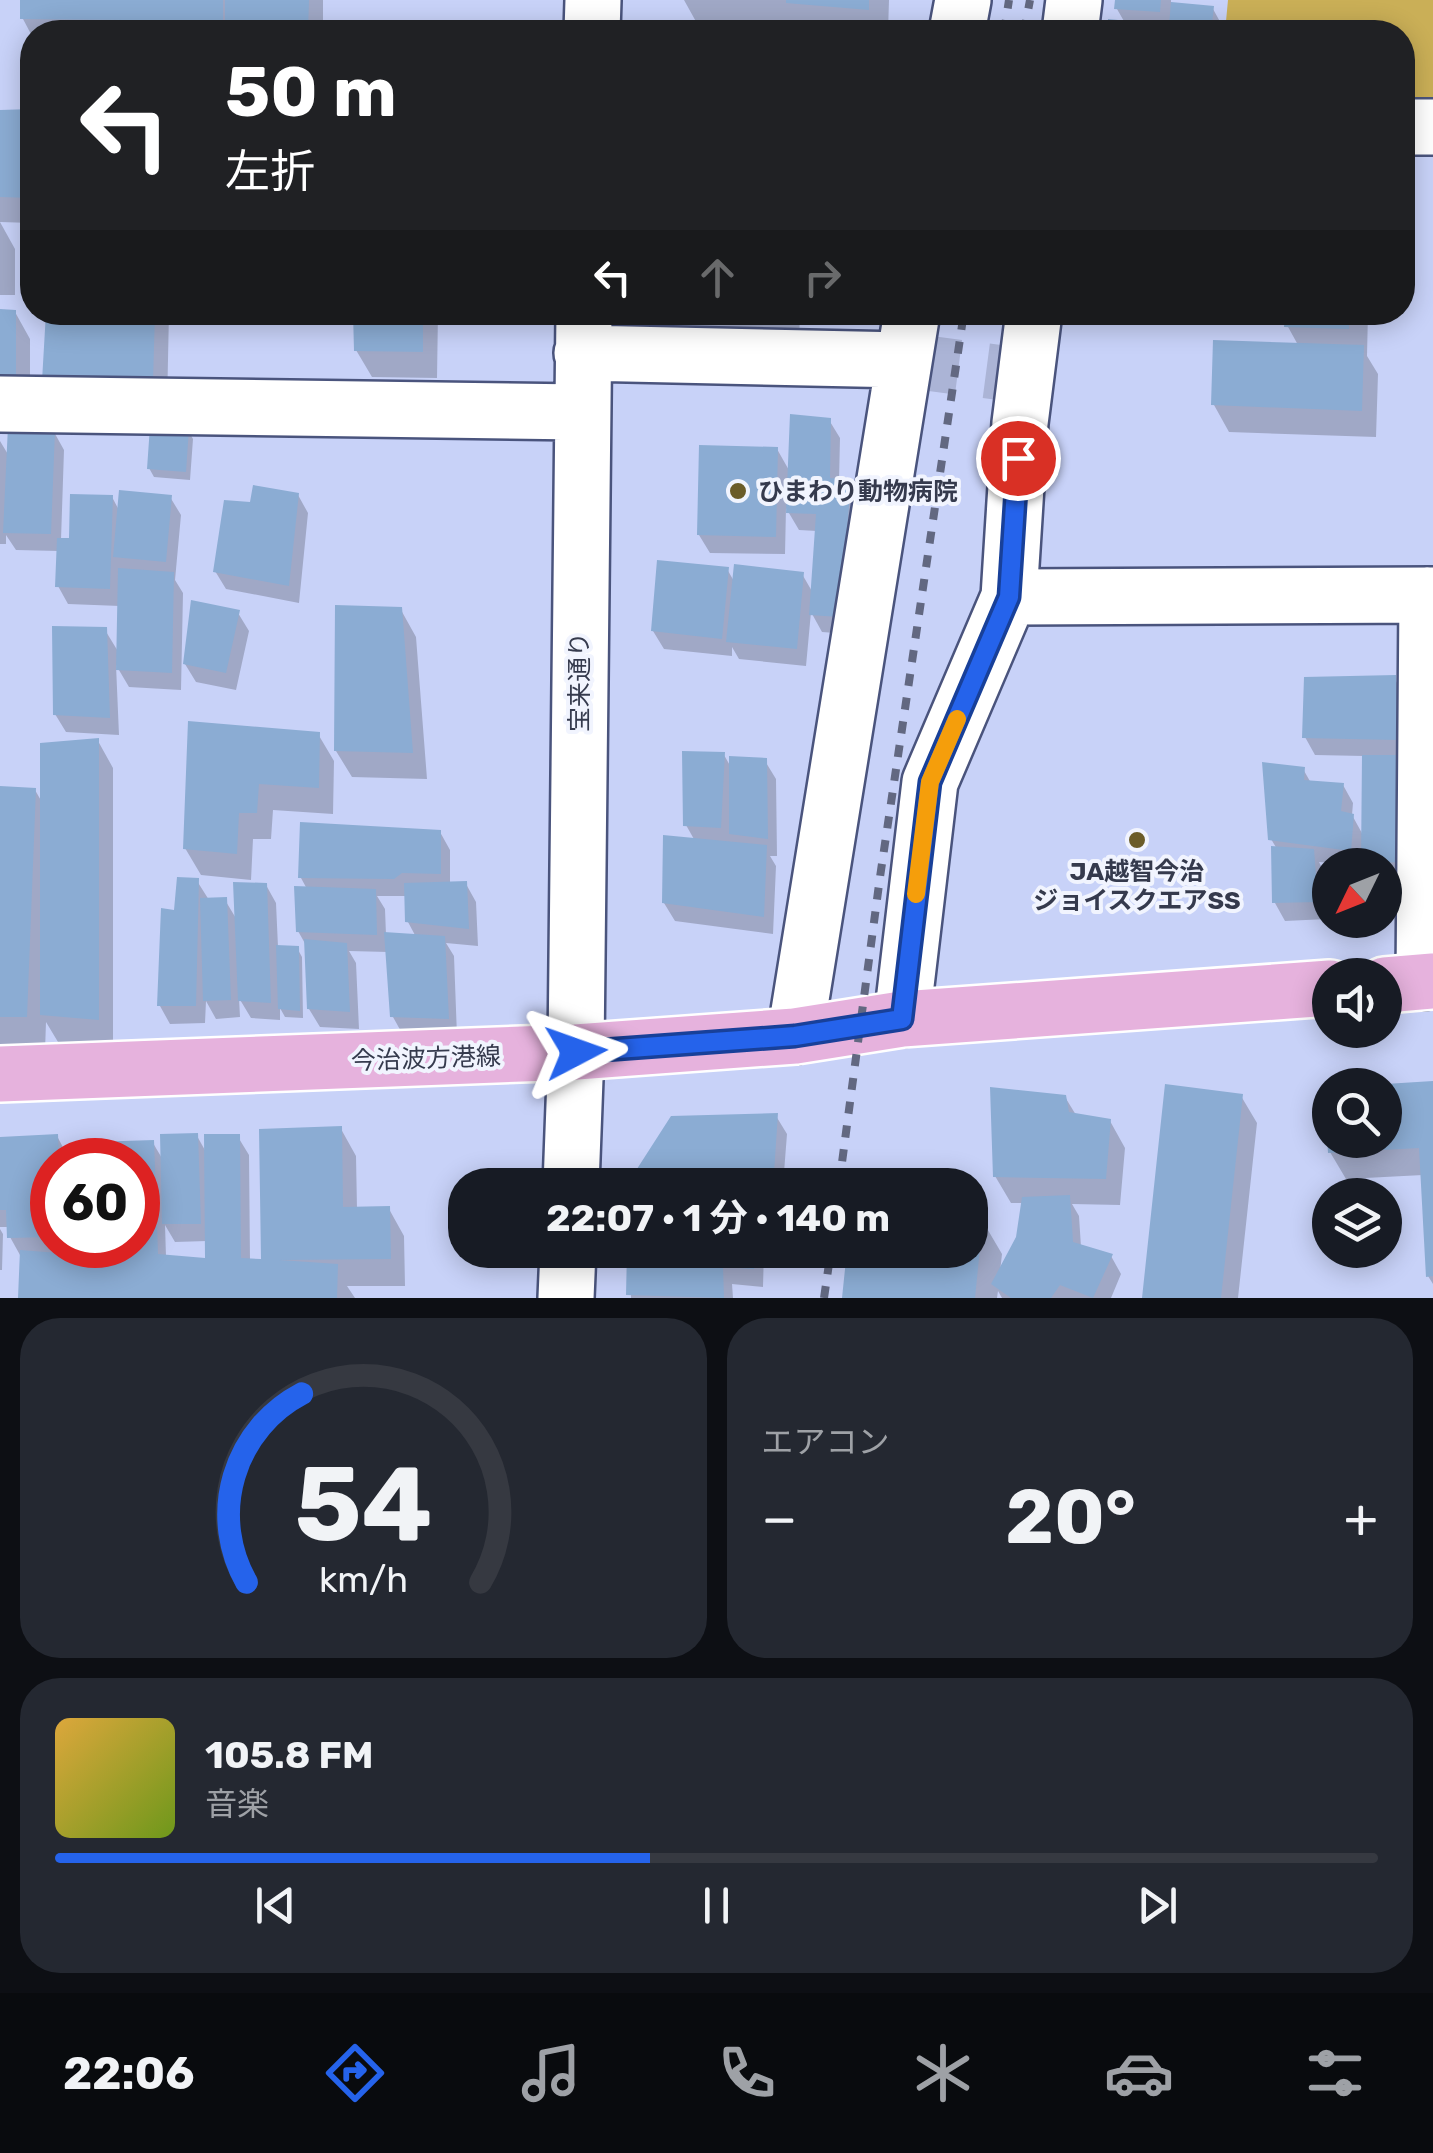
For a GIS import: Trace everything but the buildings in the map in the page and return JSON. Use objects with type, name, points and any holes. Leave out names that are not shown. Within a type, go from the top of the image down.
[{"type":"main road","name":"今治波方港線","points":[[0,1074],[576,1052],[795,1036],[902,1019],[1312,989]]},
{"type":"street","points":[[902,1019],[930,782],[1009,597],[1020,423],[1032,325]]},
{"type":"street","points":[[583,333],[908,336],[795,1036]]},
{"type":"street","name":"宝来通り","points":[[571,1168],[576,1052],[583,333]]},
{"type":"street","points":[[0,404],[580,412]]},
{"type":"street","points":[[1009,597],[1430,595],[1414,982]]},
{"type":"street","points":[[566,1298],[567,1268]]},
{"type":"shaded area","points":[[1228,0],[1433,0],[1433,120],[1415,120],[1415,20],[1226,20]]},
{"type":"tunnel","points":[[904,360],[1026,376]]},
{"type":"railway","points":[[1006,20],[1009,0]]},
{"type":"railway","points":[[1026,20],[1030,0]]},
{"type":"railway","points":[[841,1168],[962,325]]},
{"type":"railway","points":[[824,1298],[828,1268]]},
{"type":"slow traffic","points":[[916,894],[930,782],[957,719]]},
{"type":"place","name":"ひまわり動物病院","points":[[738,491]]},
{"type":"place","name":"JA越智今治 ジョイスクエアSS","points":[[1137,840]]},
{"type":"route","points":[[576,1052],[795,1036],[902,1019],[930,782],[1009,597],[1018,458]]}]
